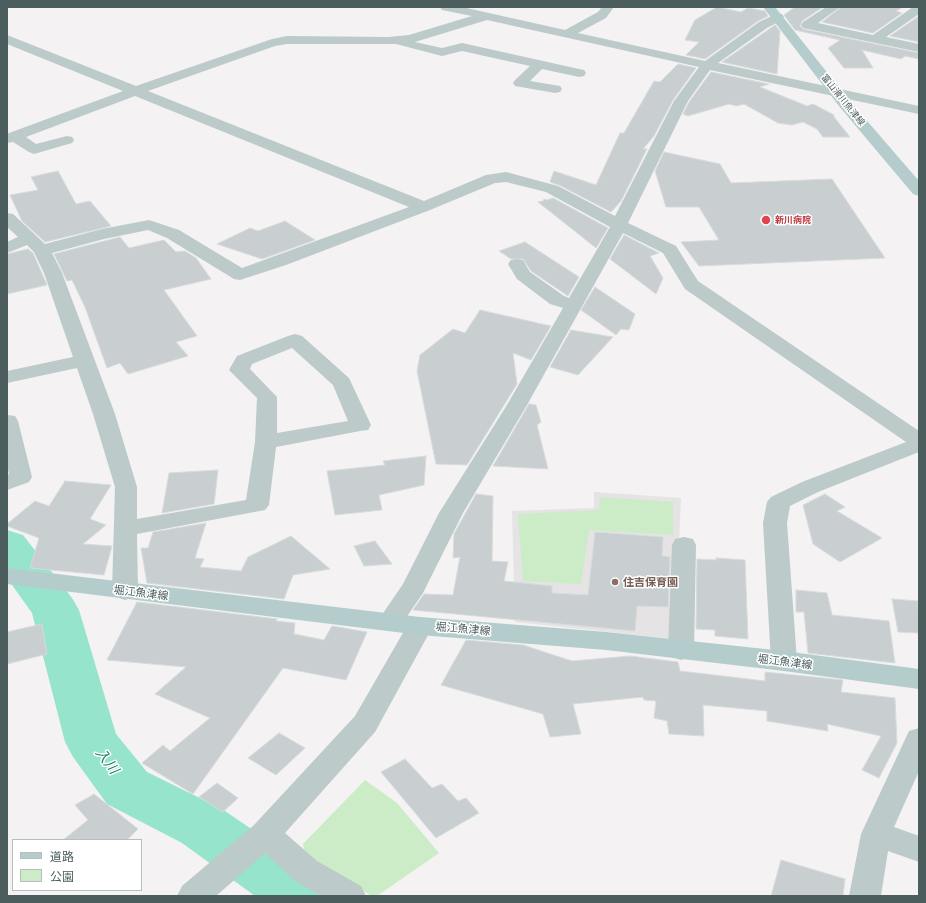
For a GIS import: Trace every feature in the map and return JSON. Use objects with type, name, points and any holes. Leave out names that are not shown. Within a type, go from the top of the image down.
[{"type":"main road","name":"富山滑川魚津線","points":[[776,11],[836,93],[919,190]]},
{"type":"main road","name":"堀江魚津線","points":[[7,576],[420,626],[606,641],[784,661],[919,679]]},
{"type":"street","points":[[448,7],[706,65],[919,110]]},
{"type":"street","points":[[566,34],[602,16],[608,7]]},
{"type":"street","points":[[834,7],[807,25],[919,48]]},
{"type":"street","points":[[875,39],[919,8]]},
{"type":"street","points":[[390,622],[414,587],[451,514],[517,405],[619,225],[656,153],[680,101],[706,65],[763,25],[776,11]]},
{"type":"street","points":[[10,138],[137,90],[287,40],[396,40],[410,38],[487,16]]},
{"type":"street","points":[[7,39],[137,90],[424,207]]},
{"type":"street","points":[[396,40],[442,52],[462,47],[579,73]]},
{"type":"street","points":[[539,64],[520,82],[555,89]]},
{"type":"street","points":[[10,138],[34,149],[67,140]]},
{"type":"street","points":[[7,248],[102,234],[149,225],[173,234],[240,275],[424,207],[492,178],[506,177],[552,189],[619,225],[670,250],[691,285],[919,442]]},
{"type":"street","points":[[7,218],[36,244],[53,273],[104,414],[126,487],[125,591]]},
{"type":"street","points":[[517,264],[523,275],[557,300],[573,305]]},
{"type":"street","points":[[125,529],[257,505],[266,442],[267,397],[239,370],[244,360],[295,340],[342,382],[360,425],[266,442]]},
{"type":"street","points":[[7,377],[85,360]]},
{"type":"street","points":[[7,421],[21,477],[7,483]]},
{"type":"street","points":[[784,661],[775,523],[779,502],[817,484],[919,442]]},
{"type":"street","points":[[681,650],[684,545]]},
{"type":"street","points":[[193,896],[265,834],[365,724],[420,626]]},
{"type":"street","points":[[865,896],[876,834],[919,740]]},
{"type":"street","points":[[265,834],[306,870],[350,896]]},
{"type":"street","points":[[876,834],[919,849]]},
{"type":"shaded area","points":[[594,492],[681,498],[675,639],[515,622],[512,511],[594,508]]},
{"type":"green space","points":[[600,497],[673,502],[673,535],[589,530],[581,584],[523,581],[518,514],[599,510]]},
{"type":"green space","points":[[365,780],[397,803],[439,853],[377,896],[372,896],[305,856],[303,844]]},
{"type":"building","points":[[717,7],[741,12],[748,8],[765,11],[768,16],[758,21],[705,59],[686,55],[699,42],[685,40],[695,20]]},
{"type":"building","points":[[795,7],[823,7],[802,21],[800,26],[803,29],[919,53],[919,59],[905,56],[901,59],[862,50],[873,68],[844,68],[828,48],[840,40],[795,30],[784,15]]},
{"type":"building","points":[[841,7],[903,7],[896,11],[902,13],[873,33],[822,22]]},
{"type":"building","points":[[919,16],[919,42],[890,36]]},
{"type":"building","points":[[775,25],[780,31],[777,74],[722,62]]},
{"type":"building","points":[[678,64],[696,68],[673,100],[654,136],[643,149],[647,149],[621,201],[611,212],[559,185],[550,182],[554,171],[596,185],[620,133],[624,133],[654,81],[660,82]]},
{"type":"building","points":[[711,72],[769,84],[760,87],[807,106],[813,104],[834,115],[850,137],[823,137],[817,129],[803,122],[792,125],[778,123],[744,104],[736,106],[729,104],[688,116],[683,114],[689,102]]},
{"type":"building","points":[[664,152],[720,164],[731,183],[832,179],[885,258],[699,266],[681,242],[719,240],[699,207],[666,207],[655,171]]},
{"type":"building","points":[[58,171],[76,204],[90,201],[111,226],[45,242],[22,221],[10,195],[38,190],[31,177]]},
{"type":"building","points":[[553,198],[608,228],[596,248],[538,202],[543,201],[544,199],[547,200]]},
{"type":"building","points":[[285,221],[315,240],[262,259],[217,244],[250,228],[258,231]]},
{"type":"building","points":[[624,235],[659,253],[650,256],[663,278],[656,294],[610,259]]},
{"type":"building","points":[[120,237],[129,248],[164,240],[176,252],[185,251],[196,258],[211,279],[164,290],[197,336],[176,342],[188,356],[128,374],[120,363],[107,368],[85,307],[72,280],[67,281],[54,254]]},
{"type":"building","points":[[525,242],[579,277],[568,296],[531,271],[523,259],[511,259],[499,251]]},
{"type":"building","points":[[28,249],[33,253],[47,285],[7,294],[7,254]]},
{"type":"building","points":[[595,287],[635,314],[629,330],[621,329],[616,335],[581,310]]},
{"type":"building","points":[[480,310],[551,326],[531,360],[513,353],[517,384],[467,465],[436,464],[417,371],[420,355],[453,329],[465,333]]},
{"type":"building","points":[[571,330],[613,337],[578,375],[550,367]]},
{"type":"building","points":[[529,404],[536,405],[541,422],[537,425],[548,469],[493,466]]},
{"type":"building","points":[[426,456],[424,485],[379,495],[382,510],[335,515],[327,471],[385,465],[383,461]]},
{"type":"building","points":[[218,470],[214,504],[162,513],[169,473]]},
{"type":"building","points":[[65,481],[111,485],[90,519],[106,525],[83,544],[112,546],[104,575],[30,568],[39,538],[7,526],[7,524],[35,501],[49,506]]},
{"type":"building","points":[[476,494],[493,496],[492,561],[508,562],[504,581],[552,586],[552,593],[588,595],[595,532],[663,537],[662,556],[670,557],[668,607],[637,606],[635,631],[413,610],[424,594],[453,595],[460,557],[453,558],[454,534]]},
{"type":"building","points":[[825,494],[845,507],[837,511],[882,538],[840,562],[813,544],[803,505]]},
{"type":"building","points":[[206,523],[195,558],[204,559],[200,567],[241,571],[248,557],[291,536],[330,569],[293,575],[284,599],[147,583],[141,548],[148,548],[153,532]]},
{"type":"building","points":[[375,541],[392,564],[364,566],[354,546]]},
{"type":"building","points":[[716,558],[745,560],[748,639],[715,636],[715,630],[696,629],[697,559],[716,560]]},
{"type":"building","points":[[796,590],[827,593],[832,615],[889,621],[895,663],[808,653],[804,612],[796,612]]},
{"type":"building","points":[[892,599],[918,601],[919,633],[898,632]]},
{"type":"building","points":[[137,602],[277,619],[276,621],[295,623],[294,634],[324,640],[332,626],[367,632],[346,680],[283,668],[193,794],[142,763],[163,745],[170,751],[210,718],[155,694],[186,667],[107,660]]},
{"type":"building","points":[[42,624],[47,654],[7,664],[7,632]]},
{"type":"building","points":[[466,640],[523,645],[572,661],[630,656],[678,662],[680,671],[765,681],[765,672],[843,680],[841,692],[895,698],[897,743],[879,778],[862,770],[881,736],[827,724],[828,731],[767,721],[767,711],[703,705],[704,736],[669,734],[667,721],[654,718],[656,701],[644,700],[643,697],[573,704],[581,734],[550,737],[543,714],[441,685]]},
{"type":"building","points":[[279,733],[305,748],[276,775],[248,758]]},
{"type":"building","points":[[405,759],[432,788],[442,784],[458,801],[466,798],[479,813],[436,838],[381,772]]},
{"type":"building","points":[[217,783],[238,798],[223,812],[199,797]]},
{"type":"building","points":[[94,794],[138,829],[128,839],[64,839],[88,820],[75,805]]},
{"type":"building","points":[[781,860],[845,879],[843,896],[771,896]]},
{"type":"waterway","name":"入川","points":[[7,545],[55,610],[92,742],[127,788],[202,826],[292,889],[305,896]]},
{"type":"place","name":"新川病院","points":[[766,220]]},
{"type":"place","name":"住吉保育園","points":[[615,582]]}]
